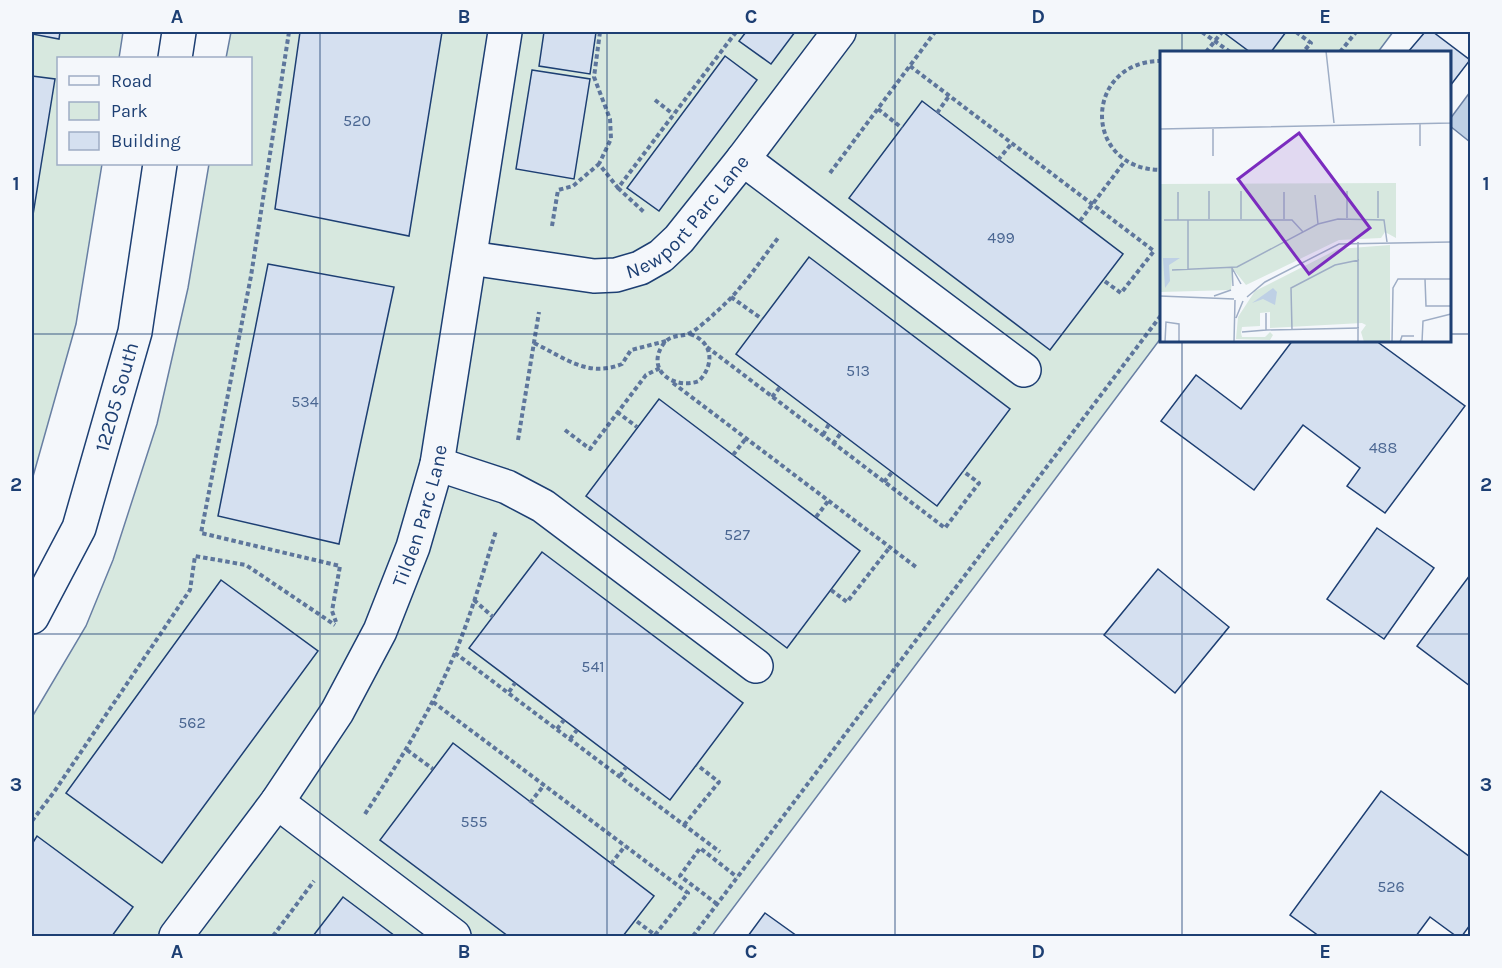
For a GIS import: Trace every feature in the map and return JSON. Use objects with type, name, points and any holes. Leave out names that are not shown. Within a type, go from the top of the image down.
[{"type":"street","points":[[175,57],[179,32]]},
{"type":"street","name":"Tilden Parc Lane","points":[[176,936],[277,802],[337,712],[380,631],[413,547],[437,464],[506,32]]},
{"type":"street","name":"Newport Parc Lane","points":[[470,258],[594,276],[616,275],[640,268],[661,256],[679,239],[743,159],[839,32]]},
{"type":"street","points":[[743,159],[1024,370]]},
{"type":"street","name":"12205 South","points":[[32,617],[79,528],[135,332],[160,165]]},
{"type":"street","points":[[437,464],[507,487],[543,507],[756,666]]},
{"type":"street","points":[[277,802],[453,936]]},
{"type":"path","points":[[32,821],[190,590],[195,556],[246,565],[338,626],[332,610],[340,566],[201,533],[252,276],[290,32]]},
{"type":"path","points":[[552,228],[558,190],[573,186],[599,165],[611,139],[610,119],[594,77],[600,32]]},
{"type":"path","points":[[618,188],[736,32]]},
{"type":"path","points":[[830,174],[935,32]]},
{"type":"path","points":[[1202,32],[1229,51]]},
{"type":"path","points":[[1207,51],[1222,32]]},
{"type":"path","points":[[1296,32],[1311,42],[1304,51]]},
{"type":"path","points":[[1341,51],[1356,32]]},
{"type":"path","points":[[1160,61],[1143,62],[1126,69],[1112,81],[1104,97],[1101,115],[1104,133],[1112,149],[1125,161],[1142,169],[1160,170]]},
{"type":"path","points":[[910,66],[1154,251],[1121,293],[1103,280]]},
{"type":"path","points":[[937,113],[949,96]]},
{"type":"path","points":[[655,100],[674,114]]},
{"type":"path","points":[[878,109],[902,128]]},
{"type":"path","points":[[998,160],[1012,143]]},
{"type":"path","points":[[1080,221],[1125,161]]},
{"type":"path","points":[[599,165],[618,188],[644,211],[650,222]]},
{"type":"path","points":[[690,334],[731,297],[782,233]]},
{"type":"path","points":[[731,297],[762,319]]},
{"type":"path","points":[[518,440],[540,305]]},
{"type":"path","points":[[693,936],[1160,315]]},
{"type":"path","points":[[534,343],[587,369],[599,371],[622,364],[631,350],[667,340],[682,333],[698,337],[707,347],[945,528],[979,483],[963,471]]},
{"type":"path","points":[[667,340],[659,354],[660,368],[666,378],[916,567]]},
{"type":"path","points":[[673,382],[690,384],[705,374],[710,358],[707,347]]},
{"type":"path","points":[[565,430],[590,449],[646,375],[660,368]]},
{"type":"path","points":[[772,397],[780,387]]},
{"type":"path","points":[[617,412],[638,428]]},
{"type":"path","points":[[823,435],[830,424]]},
{"type":"path","points":[[833,444],[841,433]]},
{"type":"path","points":[[733,455],[747,437]]},
{"type":"path","points":[[884,482],[892,472]]},
{"type":"path","points":[[816,517],[829,500]]},
{"type":"path","points":[[363,815],[407,750],[433,702],[455,653],[496,531]]},
{"type":"path","points":[[831,590],[847,603],[890,547]]},
{"type":"path","points":[[474,600],[493,617]]},
{"type":"path","points":[[455,653],[720,852]]},
{"type":"path","points":[[508,692],[515,683]]},
{"type":"path","points":[[433,702],[688,893],[655,935],[635,920]]},
{"type":"path","points":[[557,729],[564,720]]},
{"type":"path","points":[[570,739],[577,730]]},
{"type":"path","points":[[407,750],[433,769]]},
{"type":"path","points":[[684,825],[719,782],[697,765]]},
{"type":"path","points":[[620,776],[626,767]]},
{"type":"path","points":[[530,802],[544,785]]},
{"type":"path","points":[[611,864],[625,846]]},
{"type":"path","points":[[717,904],[680,876],[700,848],[737,877]]},
{"type":"path","points":[[273,936],[316,878]]},
{"type":"green space","points":[[32,32],[123,32],[119,57],[57,57],[57,165],[102,165],[76,324],[32,480]]},
{"type":"green space","points":[[231,32],[1393,32],[1379,51],[1160,51],[1160,339],[712,936],[32,936],[32,717],[86,626],[113,560],[157,424],[188,288],[209,165],[252,165],[252,57],[226,57]]},
{"type":"water","points":[[1470,92],[1470,142],[1451,127],[1451,118]]},
{"type":"building","points":[[32,32],[60,32],[59,39],[32,34]]},
{"type":"building","points":[[300,32],[442,32],[409,236],[275,209]]},
{"type":"building","points":[[544,32],[596,32],[590,74],[539,66]]},
{"type":"building","points":[[746,32],[795,32],[771,64],[739,41]]},
{"type":"building","points":[[1223,32],[1286,32],[1272,51],[1249,51]]},
{"type":"building","points":[[1425,32],[1433,32],[1470,60],[1451,85],[1451,51],[1409,51]]},
{"type":"building","points":[[725,56],[757,80],[659,211],[627,188]]},
{"type":"building","points":[[532,70],[590,79],[574,179],[516,169]]},
{"type":"building","points":[[32,76],[55,79],[32,221]]},
{"type":"building","points":[[922,101],[1123,254],[1050,350],[849,198]]},
{"type":"building","points":[[809,257],[1010,409],[937,506],[736,354]]},
{"type":"building","points":[[268,264],[394,287],[339,544],[218,516]]},
{"type":"building","points":[[1291,342],[1379,342],[1465,406],[1385,513],[1347,486],[1360,468],[1303,425],[1254,490],[1161,421],[1196,375],[1241,409]]},
{"type":"building","points":[[659,399],[860,551],[787,648],[586,496]]},
{"type":"building","points":[[1377,528],[1434,568],[1384,639],[1327,599]]},
{"type":"building","points":[[542,552],[743,703],[670,800],[469,648]]},
{"type":"building","points":[[1158,569],[1229,627],[1175,693],[1104,635]]},
{"type":"building","points":[[1470,575],[1470,686],[1417,646]]},
{"type":"building","points":[[221,580],[318,651],[162,863],[66,793]]},
{"type":"building","points":[[453,743],[654,896],[623,936],[508,936],[380,840]]},
{"type":"building","points":[[1381,791],[1470,857],[1470,925],[1462,936],[1456,936],[1430,917],[1416,936],[1319,936],[1290,915]]},
{"type":"building","points":[[37,836],[133,907],[112,936],[32,936],[32,844]]},
{"type":"building","points":[[343,897],[395,936],[313,936]]},
{"type":"building","points":[[765,913],[797,936],[748,936]]}]
